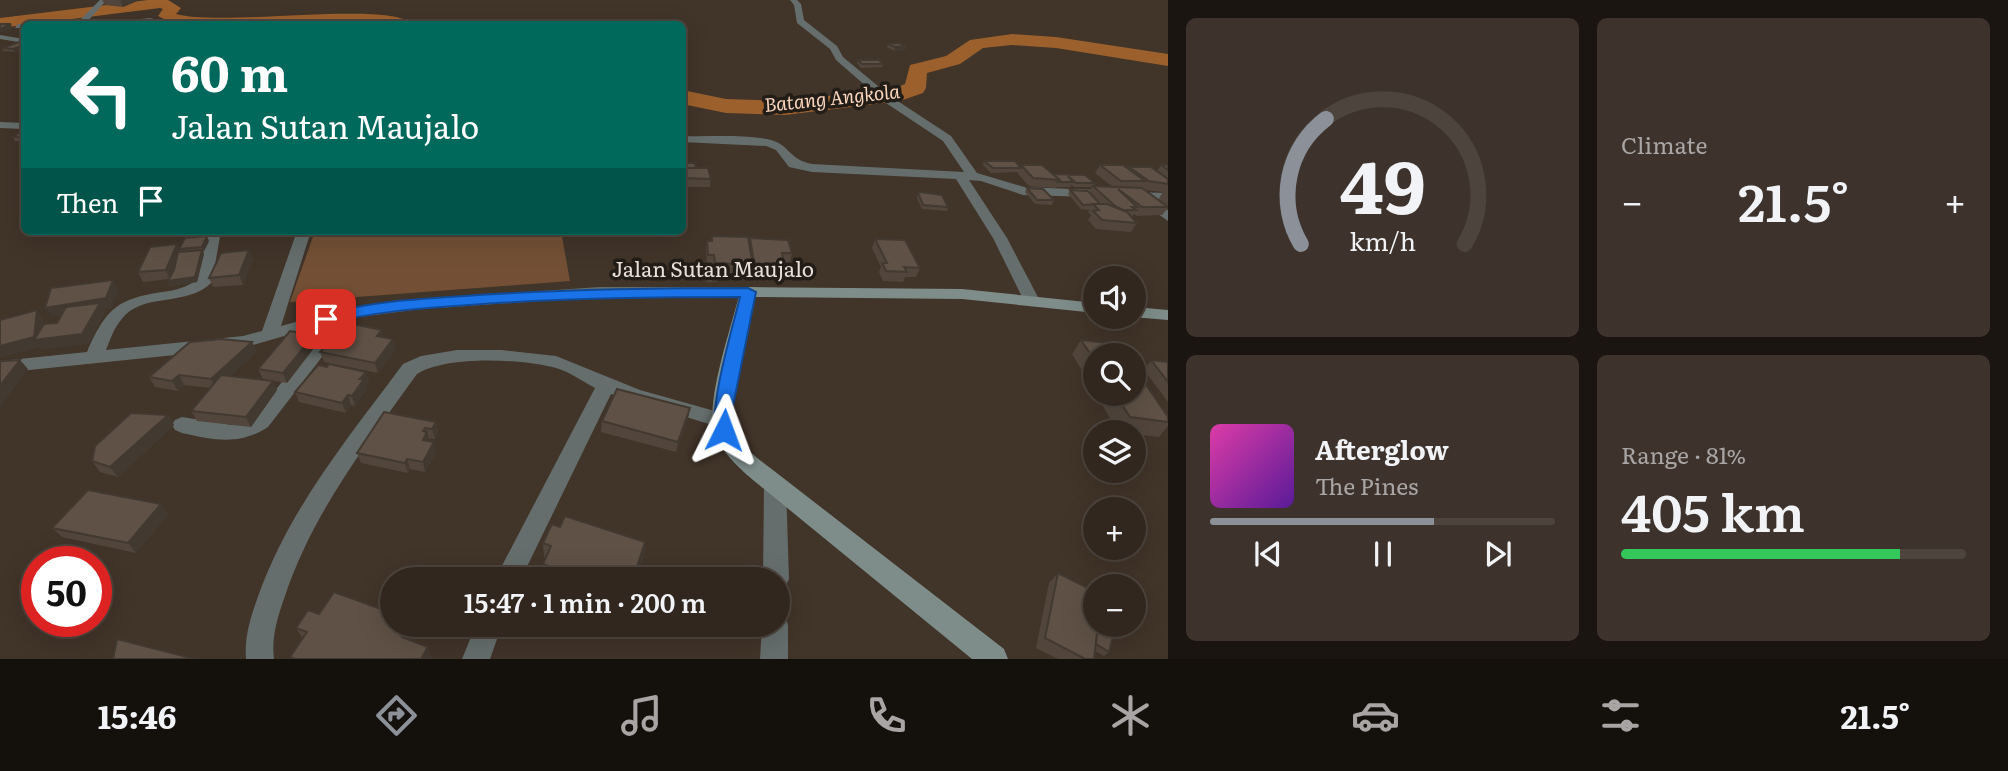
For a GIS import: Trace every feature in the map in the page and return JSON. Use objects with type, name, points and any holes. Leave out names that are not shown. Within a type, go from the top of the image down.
[{"type":"main road","name":"Jalan Sutan Maujalo","points":[[748,292],[962,294],[1083,307]]},
{"type":"main road","points":[[748,292],[722,421],[724,430],[744,459],[993,659]]},
{"type":"main road","points":[[1146,313],[1168,315]]},
{"type":"street","points":[[84,21],[104,0]]},
{"type":"street","points":[[793,0],[797,4],[800,21],[834,48],[839,58],[893,104],[948,138],[963,158],[967,176],[963,184],[1000,237],[1032,301]]},
{"type":"street","points":[[0,37],[21,40]]},
{"type":"street","points":[[0,125],[21,126]]},
{"type":"street","points":[[686,139],[768,144],[780,148],[793,164],[812,168],[967,176],[1023,191],[1168,197]]},
{"type":"street","points":[[1141,197],[1168,217]]},
{"type":"street","points":[[93,358],[116,313],[126,305],[142,299],[186,292],[203,284],[213,235]]},
{"type":"street","points":[[269,336],[303,235]]},
{"type":"street","name":"Jalan Sutan Maujalo","points":[[0,367],[201,348],[269,336],[347,313],[421,304],[558,293],[748,292]]},
{"type":"street","points":[[182,425],[234,435],[253,428],[261,422],[347,313]]},
{"type":"street","points":[[260,659],[257,652],[260,629],[288,556],[310,510],[415,363],[433,357],[532,358],[559,363],[606,385],[722,421]]},
{"type":"street","points":[[515,567],[606,385]]},
{"type":"street","points":[[775,485],[776,567]]},
{"type":"street","points":[[476,659],[484,637]]},
{"type":"street","points":[[774,659],[775,637]]},
{"type":"shaded area","points":[[314,235],[562,235],[570,281],[290,302]]},
{"type":"building","points":[[21,41],[21,46],[13,49],[2,48]]},
{"type":"building","points":[[899,43],[906,46],[895,47],[888,44]]},
{"type":"building","points":[[858,60],[879,60],[883,64],[862,64]]},
{"type":"building","points":[[984,161],[1015,161],[1021,168],[993,168]]},
{"type":"building","points":[[686,163],[695,163],[696,168],[686,168]]},
{"type":"building","points":[[1021,165],[1042,165],[1060,180],[1033,178]]},
{"type":"building","points":[[1100,165],[1123,165],[1145,181],[1121,181]]},
{"type":"building","points":[[1129,167],[1151,167],[1168,179],[1168,184],[1149,181]]},
{"type":"building","points":[[686,168],[708,168],[711,179],[686,178]]},
{"type":"building","points":[[1053,174],[1085,175],[1095,183],[1076,183],[1068,176],[1073,182],[1058,182],[1060,180]]},
{"type":"building","points":[[1093,186],[1142,188],[1168,207],[1142,207],[1118,189],[1137,207],[1132,207],[1136,210],[1123,210]]},
{"type":"building","points":[[1027,188],[1043,189],[1054,200],[1037,200]]},
{"type":"building","points":[[1070,190],[1088,191],[1100,204],[1083,205]]},
{"type":"building","points":[[918,193],[942,195],[948,207],[923,205]]},
{"type":"building","points":[[1093,204],[1107,204],[1127,212],[1137,223],[1102,220],[1093,211],[1099,210]]},
{"type":"building","points":[[207,236],[202,247],[179,249],[185,238]]},
{"type":"building","points":[[712,236],[748,237],[753,265],[715,263],[714,255],[708,255],[707,241],[712,241]]},
{"type":"building","points":[[750,238],[788,240],[792,253],[782,253],[785,266],[755,268]]},
{"type":"building","points":[[875,239],[905,240],[920,268],[904,267],[907,272],[886,271],[882,263],[887,263]]},
{"type":"building","points":[[177,244],[166,270],[138,272],[150,247]]},
{"type":"building","points":[[202,250],[195,277],[168,281],[178,252]]},
{"type":"building","points":[[249,250],[239,275],[209,278],[221,253]]},
{"type":"building","points":[[705,268],[716,268],[718,277],[706,277]]},
{"type":"building","points":[[113,280],[106,298],[45,308],[51,288]]},
{"type":"building","points":[[100,303],[82,334],[34,340],[44,324],[57,323],[66,307]]},
{"type":"building","points":[[37,310],[34,337],[0,346],[0,320]]},
{"type":"building","points":[[348,323],[382,330],[377,336],[393,339],[375,363],[320,352]]},
{"type":"building","points":[[290,331],[314,335],[283,373],[258,369]]},
{"type":"building","points":[[221,339],[252,342],[211,379],[179,375],[172,381],[149,377],[190,342]]},
{"type":"building","points":[[1081,340],[1109,343],[1083,343]]},
{"type":"building","points":[[20,360],[0,386],[0,361]]},
{"type":"building","points":[[1151,360],[1168,362],[1168,382]]},
{"type":"building","points":[[329,364],[366,372],[352,396],[348,395],[342,403],[295,392],[318,365],[327,367]]},
{"type":"building","points":[[221,375],[273,381],[246,417],[191,411]]},
{"type":"building","points":[[1146,385],[1168,417],[1168,422],[1130,417],[1123,406],[1146,406]]},
{"type":"building","points":[[617,389],[690,408],[678,442],[602,421]]},
{"type":"building","points":[[384,412],[436,422],[432,429],[425,428],[423,431],[427,432],[423,440],[434,442],[423,462],[407,459],[405,463],[357,453]]},
{"type":"building","points":[[131,413],[168,415],[110,467],[92,461],[95,446]]},
{"type":"building","points":[[88,490],[161,504],[128,543],[52,528]]},
{"type":"building","points":[[565,516],[645,542],[637,567],[552,567],[543,564],[551,546],[543,543],[552,524],[560,527]]},
{"type":"building","points":[[1058,573],[1083,586],[1083,637],[1097,637],[1094,659],[1085,659],[1045,638]]},
{"type":"building","points":[[334,592],[380,609],[380,637],[402,637],[428,647],[421,659],[290,657],[307,632],[296,628],[308,610],[319,614]]},
{"type":"building","points":[[1097,637],[1113,637],[1109,652],[1096,644]]},
{"type":"building","points":[[117,639],[195,659],[113,659]]},
{"type":"waterway","name":"Batang Angkola","points":[[0,23],[162,3],[173,8],[166,16],[184,21]]},
{"type":"waterway","name":"Batang Angkola","points":[[301,21],[347,17],[395,21]]},
{"type":"waterway","name":"Batang Angkola","points":[[686,98],[726,106],[785,108],[900,94],[915,88],[917,69],[949,62],[972,46],[990,41],[1034,40],[1168,60]]},
{"type":"route","points":[[326,319],[347,313],[421,304],[558,293],[748,292],[724,406],[724,430]]}]
